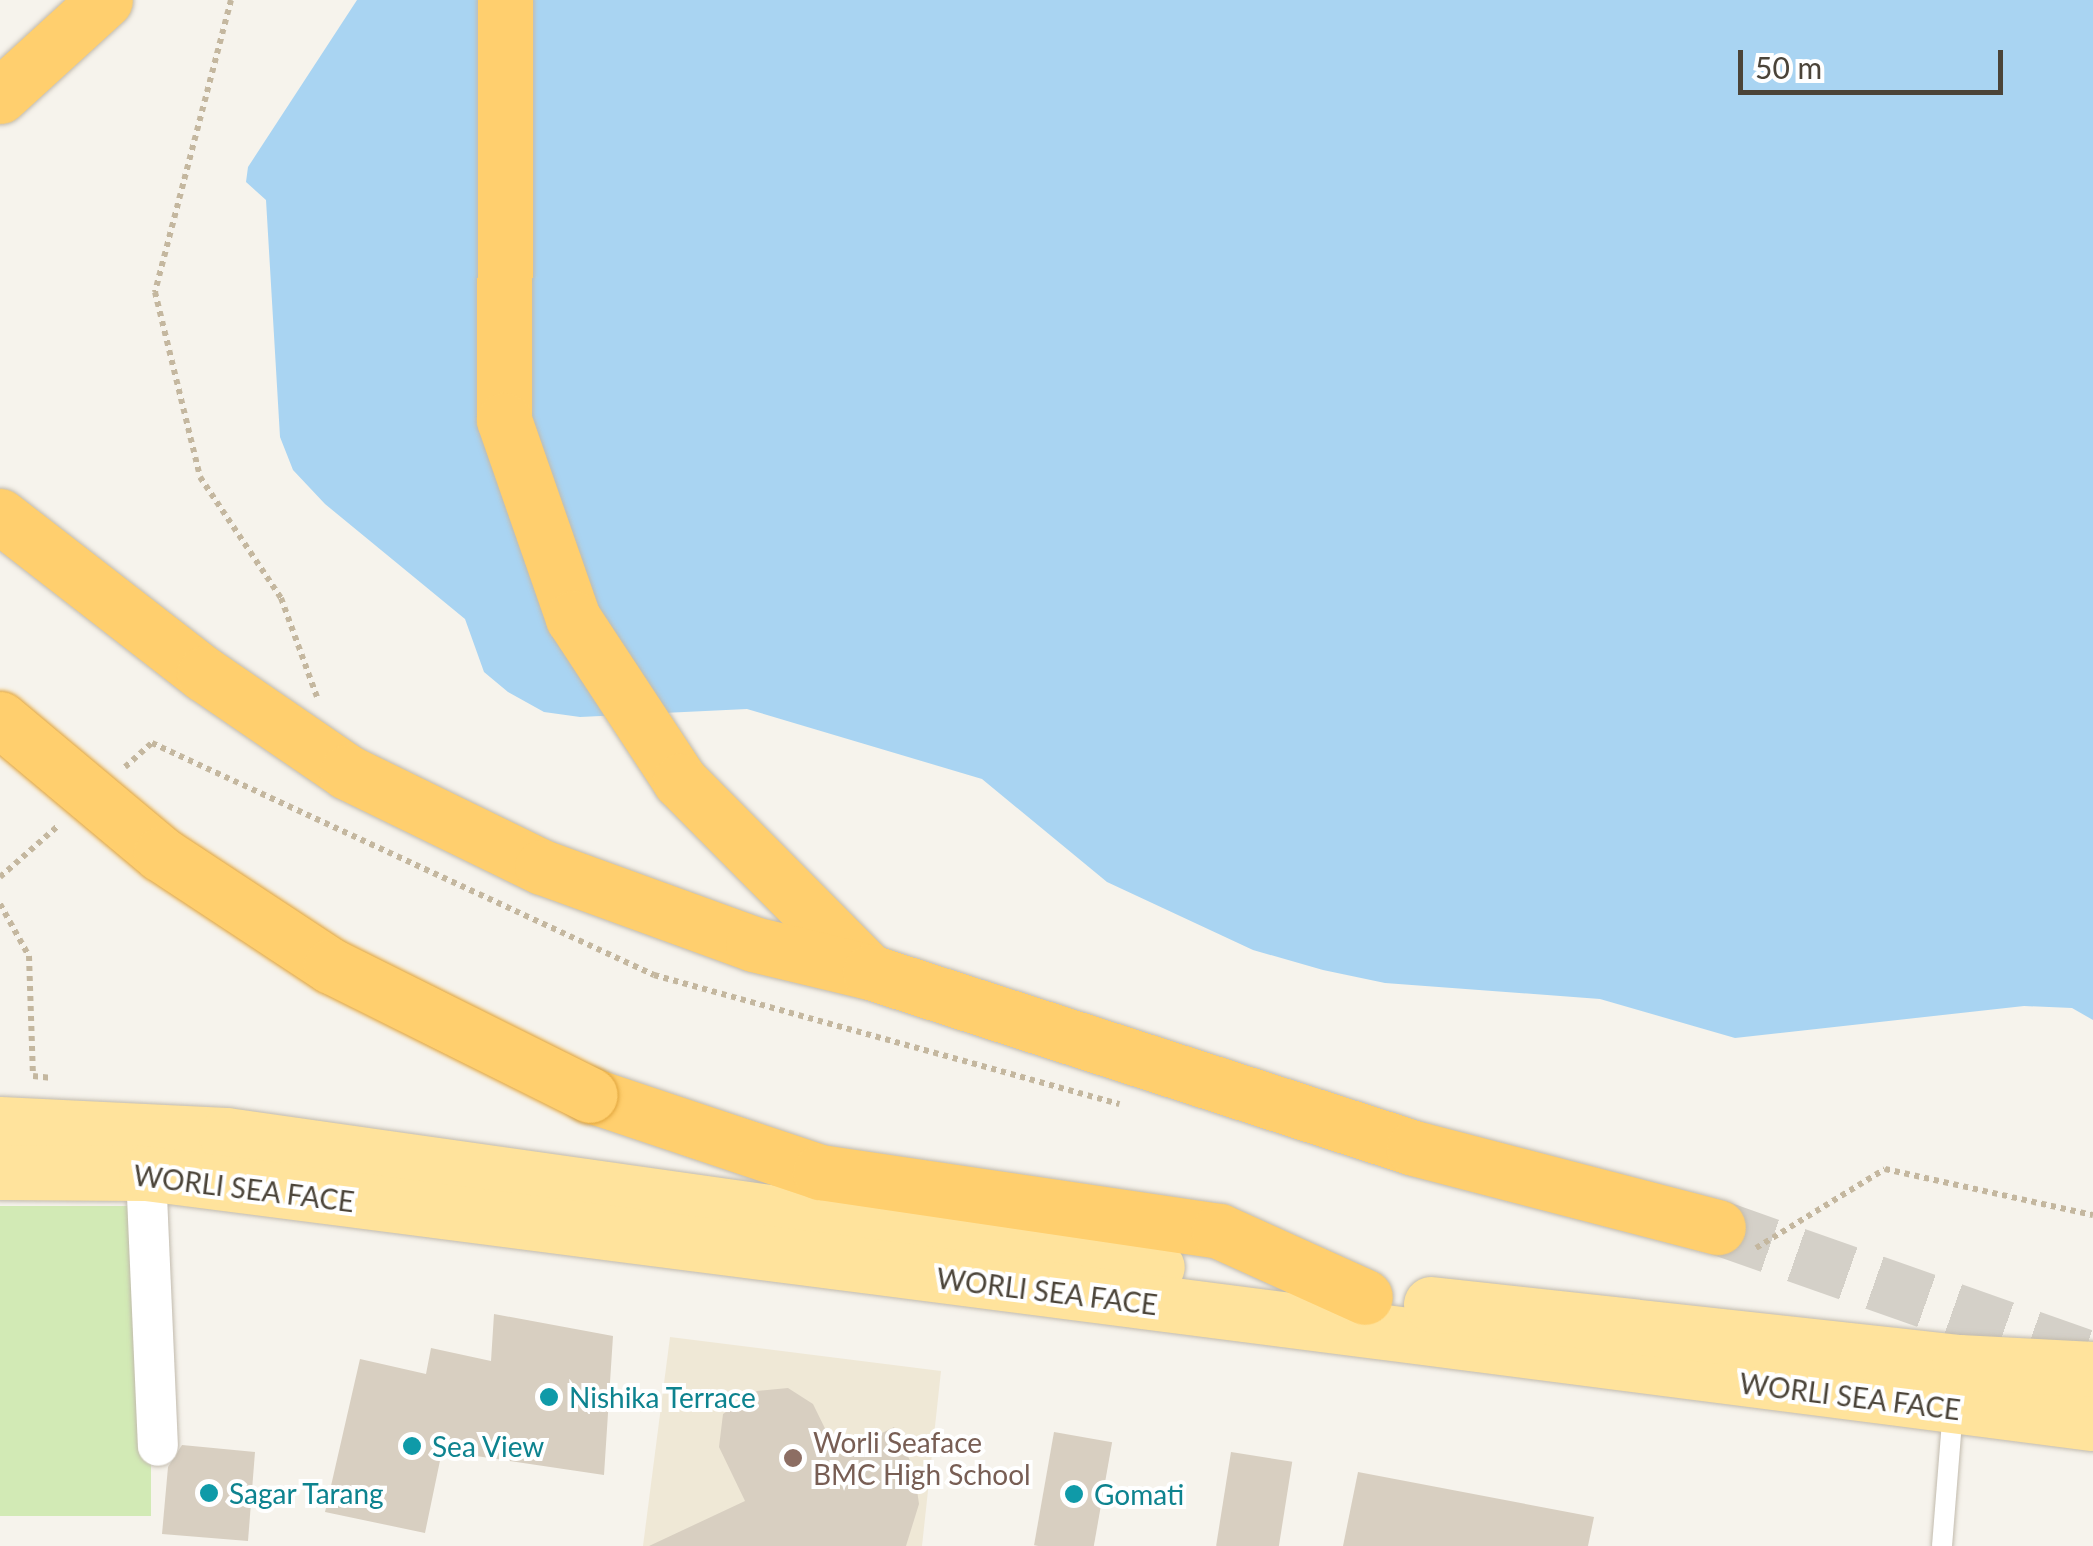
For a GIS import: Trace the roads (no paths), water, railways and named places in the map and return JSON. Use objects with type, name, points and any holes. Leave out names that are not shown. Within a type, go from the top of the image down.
[{"type":"highway","points":[[505,0],[504,420],[573,618],[680,781],[870,972]]},
{"type":"highway","points":[[0,96],[95,10]]},
{"type":"highway","points":[[0,516],[204,674],[348,772],[542,867],[753,944],[870,972],[1414,1148],[1718,1226]]},
{"type":"highway","points":[[0,719],[160,854],[331,966],[590,1094],[820,1172],[1219,1231],[1365,1297]]},
{"type":"main road","name":"WORLI SEA FACE","points":[[0,1124],[226,1136],[1365,1297],[1959,1362],[2093,1369]]},
{"type":"main road","name":"WORLI SEA FACE","points":[[0,1172],[146,1173],[1954,1410],[2093,1423]]},
{"type":"street","points":[[146,1173],[158,1446]]},
{"type":"lane","points":[[1942,1546],[1954,1410]]},
{"type":"water","points":[[357,0],[2093,0],[2093,1020],[2072,1008],[2024,1006],[1735,1038],[1600,999],[1385,983],[1253,950],[1107,882],[982,779],[747,709],[580,717],[544,712],[508,692],[484,672],[465,619],[325,504],[293,470],[280,437],[266,200],[246,182],[248,167]]},
{"type":"tunnel","points":[[1718,1227],[2093,1359]]},
{"type":"place","name":"Nishika Terrace","points":[[549,1397]]},
{"type":"place","name":"Sea View","points":[[412,1446]]},
{"type":"place","name":"Worli Seaface BMC High School","points":[[793,1458]]},
{"type":"place","name":"Sagar Tarang","points":[[209,1493]]},
{"type":"place","name":"Gomati","points":[[1074,1494]]}]
